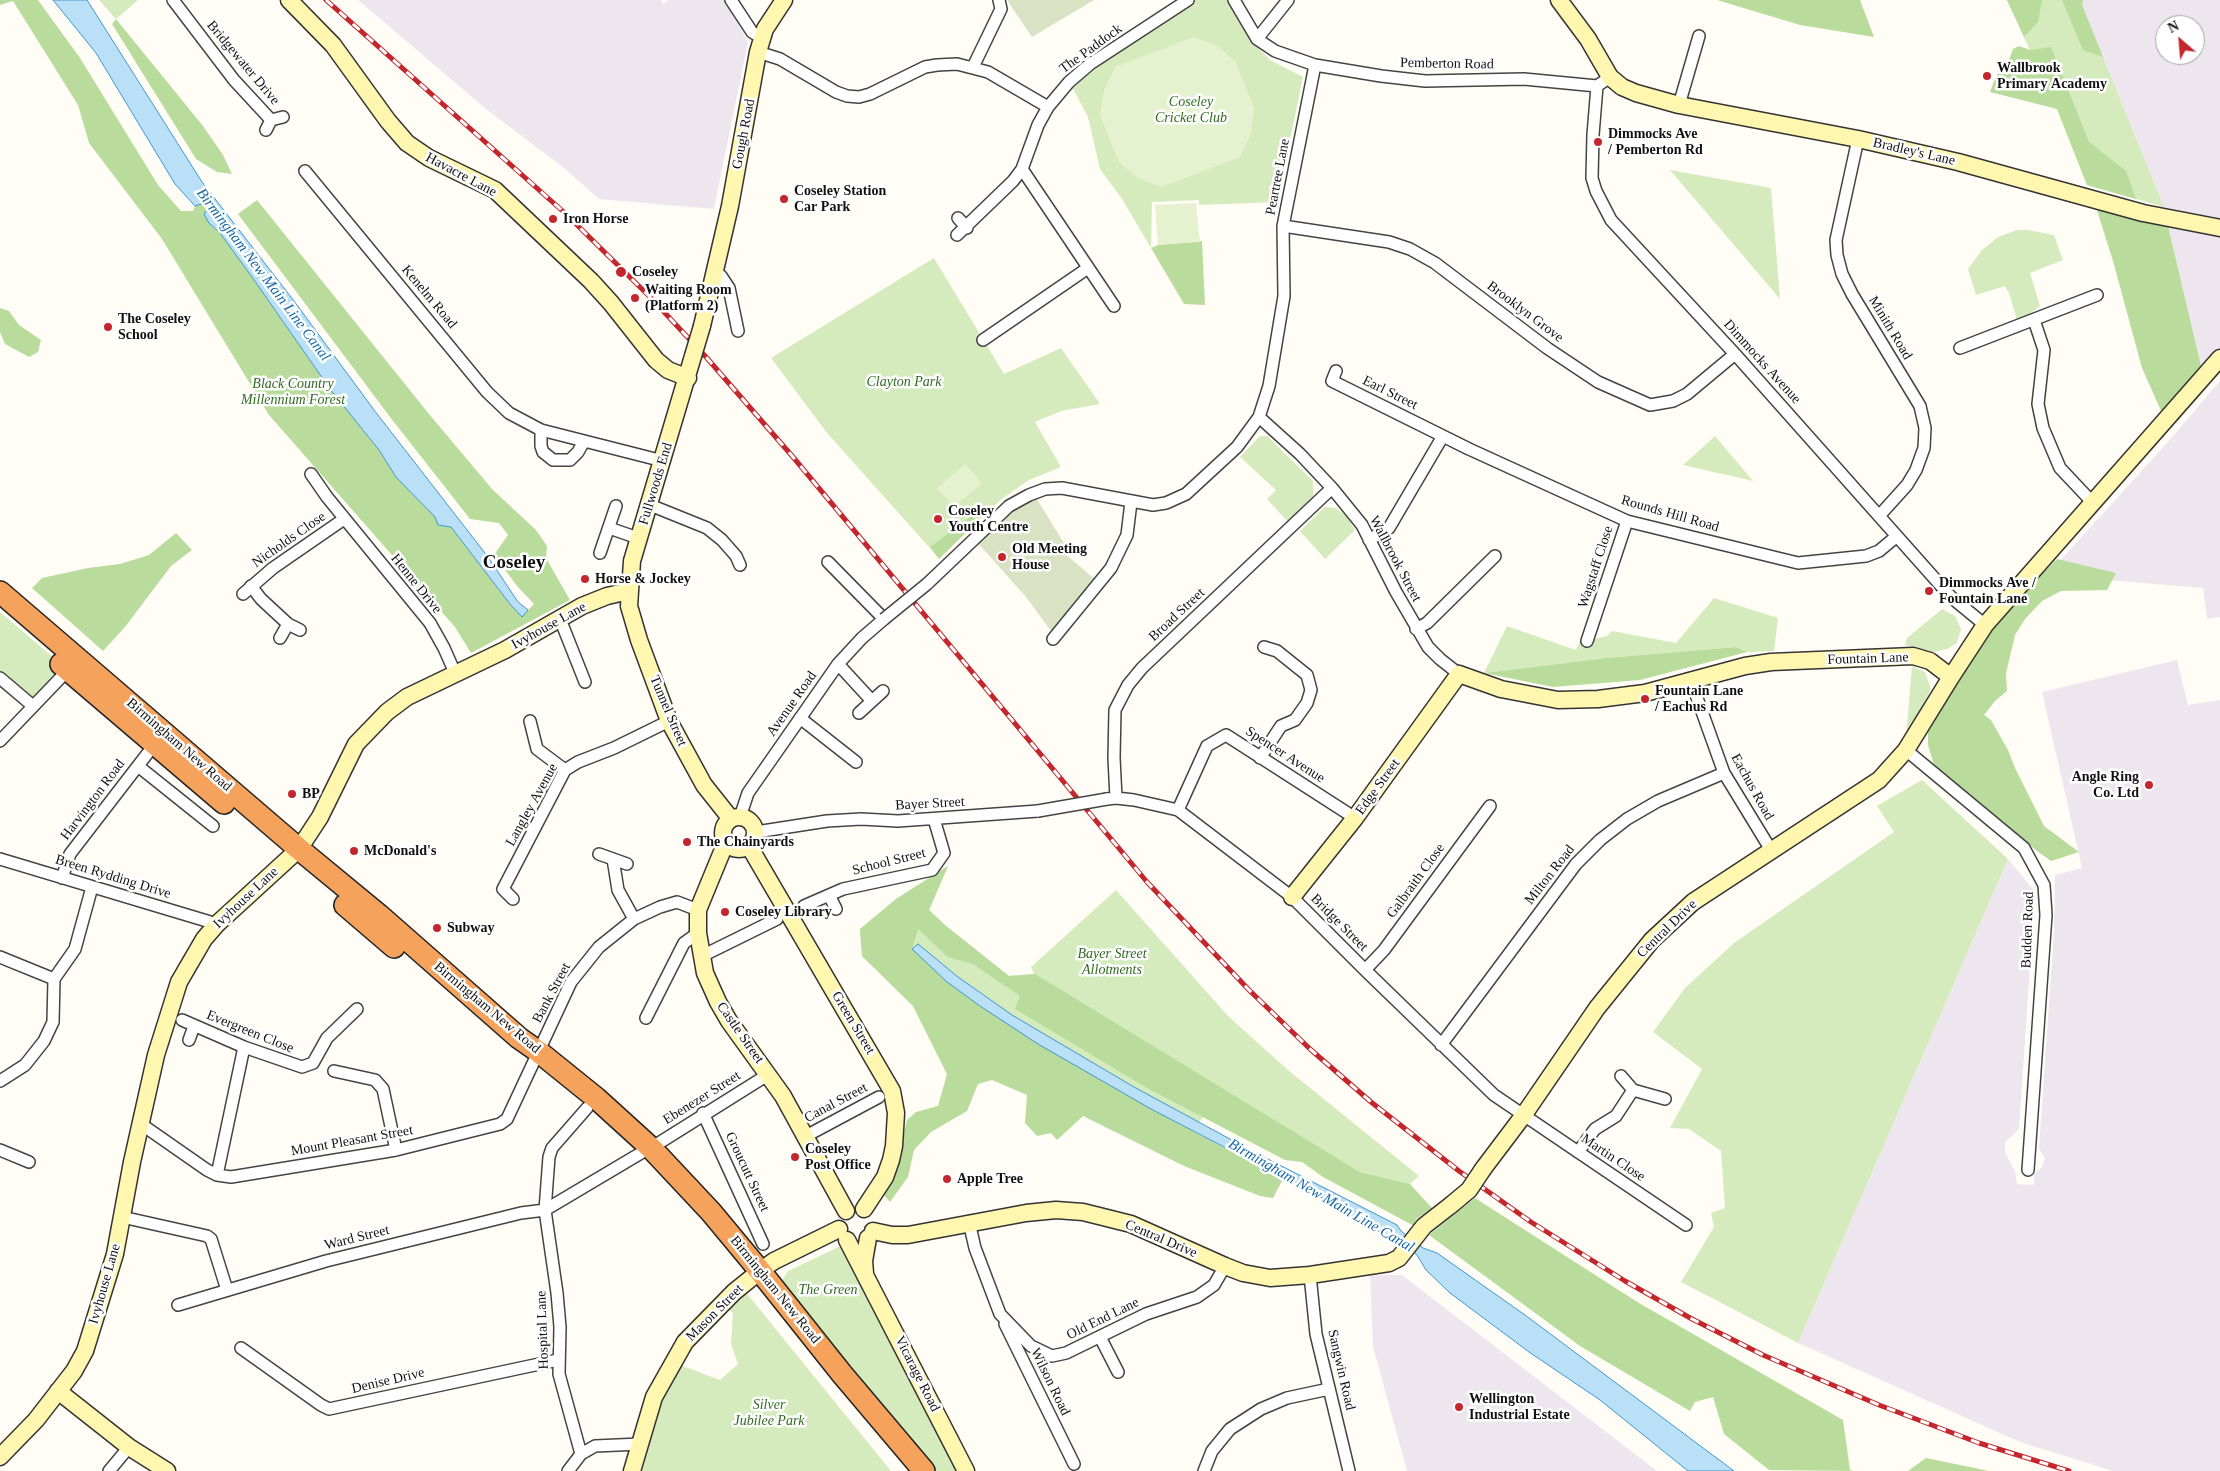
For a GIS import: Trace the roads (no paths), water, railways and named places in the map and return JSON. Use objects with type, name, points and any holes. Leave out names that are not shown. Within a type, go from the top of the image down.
[{"type":"highway","name":"Birmingham New Road","points":[[0,592],[73,664],[160,739],[294,853],[379,915],[519,1038],[535,1058],[587,1108],[646,1150]]},
{"type":"highway","name":"Birmingham New Road","points":[[0,610],[73,664]]},
{"type":"highway","name":"Birmingham New Road","points":[[535,1058],[596,1098],[646,1150],[701,1220],[755,1275],[924,1471]]},
{"type":"highway","name":"Birmingham New Road","points":[[755,1275],[905,1471]]},
{"type":"street","name":"Bridgewater Drive","points":[[173,0],[269,125],[283,117]]},
{"type":"street","name":"Havacre Lane","points":[[289,0],[333,44],[388,121],[407,143],[429,158],[495,190],[591,281],[656,360],[668,370],[688,378]]},
{"type":"street","points":[[731,0],[760,45],[836,92],[854,97],[870,94],[925,67],[937,64],[973,67],[1001,78],[1048,107]]},
{"type":"street","name":"Gough Road","points":[[688,378],[715,273],[745,132],[760,45],[773,15],[784,0]]},
{"type":"street","points":[[973,67],[1001,9],[999,0]]},
{"type":"street","name":"The Paddock","points":[[957,235],[967,228],[1013,181],[1022,169],[1038,125],[1048,107],[1069,82],[1090,64],[1188,0]]},
{"type":"street","points":[[1234,0],[1257,39],[1288,0]]},
{"type":"street","points":[[1560,0],[1588,39],[1603,82]]},
{"type":"street","points":[[1679,105],[1699,36]]},
{"type":"street","name":"Pemberton Road","points":[[1257,39],[1275,51],[1315,65],[1381,76],[1425,81],[1524,79],[1603,82]]},
{"type":"street","name":"Peartree Lane","points":[[1131,502],[1152,505],[1166,503],[1186,494],[1237,447],[1259,416],[1269,386],[1284,296],[1284,226],[1315,65]]},
{"type":"street","name":"Bradley's Lane","points":[[1603,82],[1679,105],[1858,139],[1978,167],[2143,213],[2220,228]]},
{"type":"street","name":"Dimmocks Avenue","points":[[1603,82],[1591,160],[1592,178],[1596,191],[1611,220],[1735,354],[1951,597],[1985,625]]},
{"type":"street","name":"Minith Road","points":[[1858,139],[1836,240],[1837,255],[1842,274],[1852,294],[1920,406],[1925,428],[1924,448],[1916,470],[1907,485],[1879,516]]},
{"type":"street","points":[[1022,169],[1114,306]]},
{"type":"street","name":"Kenelm Road","points":[[305,170],[487,392],[509,413],[541,430],[663,461]]},
{"type":"street","points":[[958,218],[967,228]]},
{"type":"street","name":"Brooklyn Grove","points":[[1284,226],[1389,242],[1410,249],[1435,263],[1547,348],[1598,382],[1650,405],[1663,404],[1687,394],[1735,354]]},
{"type":"street","points":[[983,340],[1088,268]]},
{"type":"street","points":[[715,273],[721,276],[729,288],[738,331]]},
{"type":"street","points":[[1960,348],[2097,295]]},
{"type":"street","points":[[2034,320],[2044,350],[2038,404],[2043,428],[2060,468],[2093,503]]},
{"type":"street","points":[[1951,677],[1985,625],[2220,358]]},
{"type":"street","name":"Earl Street","points":[[1336,371],[1332,381],[1443,436]]},
{"type":"street","name":"Fullwoods End","points":[[629,591],[632,561],[638,538],[650,505],[688,378]]},
{"type":"street","name":"Wallbrook Street","points":[[1259,416],[1300,454],[1332,488],[1362,525],[1416,629],[1428,647],[1459,674]]},
{"type":"street","points":[[541,430],[543,452],[553,460],[570,460],[578,452],[584,441]]},
{"type":"street","points":[[1369,540],[1389,528],[1443,436]]},
{"type":"street","name":"Rounds Hill Road","points":[[1443,436],[1627,521],[1798,563],[1866,556],[1878,551],[1897,536]]},
{"type":"street","name":"Henne Drive","points":[[311,474],[344,519],[430,623],[455,673]]},
{"type":"street","name":"Broad Street","points":[[1111,798],[1115,710],[1128,685],[1142,668],[1332,488]]},
{"type":"street","name":"Avenue Road","points":[[736,818],[748,793],[838,664],[884,619],[927,584],[1009,506],[1045,489],[1075,490],[1131,502]]},
{"type":"street","points":[[1053,638],[1110,568],[1127,535],[1131,502]]},
{"type":"street","points":[[650,505],[707,528],[722,540],[736,556],[740,565]]},
{"type":"street","points":[[600,553],[616,506]]},
{"type":"street","name":"Nicholds Close","points":[[300,630],[288,624],[261,599],[247,590],[273,568],[344,519]]},
{"type":"street","name":"Wagstaff Close","points":[[1587,641],[1598,625],[1627,521]]},
{"type":"street","points":[[609,528],[638,538]]},
{"type":"street","points":[[1416,629],[1427,623],[1495,556]]},
{"type":"street","points":[[828,562],[884,619]]},
{"type":"street","name":"Ivyhouse Lane","points":[[0,1457],[36,1420],[74,1371],[84,1351],[115,1254],[156,1055],[179,982],[204,939],[216,924],[294,853],[320,817],[350,753],[366,732],[387,712],[407,698],[505,650],[582,606],[607,596],[629,591]]},
{"type":"street","name":"Tunnel Street","points":[[629,591],[629,606],[639,640],[669,721],[704,785],[736,818],[751,822],[752,839]]},
{"type":"street","points":[[560,619],[585,682]]},
{"type":"street","points":[[280,638],[288,624]]},
{"type":"street","points":[[1260,758],[1281,726],[1295,720],[1311,690],[1307,675],[1277,651],[1264,647]]},
{"type":"street","name":"Fountain Lane","points":[[1459,674],[1501,689],[1558,700],[1598,699],[1645,693],[1745,666],[1771,662],[1913,656],[1930,662],[1951,677]]},
{"type":"street","points":[[0,741],[73,664]]},
{"type":"street","points":[[838,664],[872,701]]},
{"type":"street","name":"Edge Street","points":[[1292,897],[1355,818],[1459,674]]},
{"type":"street","name":"Central Drive","points":[[870,1234],[908,1235],[969,1222],[1056,1210],[1083,1212],[1132,1224],[1225,1266],[1243,1273],[1270,1278],[1310,1275],[1389,1263],[1399,1258],[1424,1226],[1469,1190],[1523,1116],[1597,1008],[1652,940],[1693,902],[1879,780],[1906,750],[1951,677]]},
{"type":"street","points":[[0,678],[33,706]]},
{"type":"street","name":"Eachus Road","points":[[1691,681],[1724,773],[1771,850]]},
{"type":"street","points":[[859,713],[884,691]]},
{"type":"street","points":[[800,718],[856,762]]},
{"type":"street","name":"Langley Avenue","points":[[513,900],[503,889],[565,770],[578,762],[614,748],[669,721]]},
{"type":"street","points":[[534,724],[537,748],[565,770]]},
{"type":"street","name":"Spencer Avenue","points":[[1178,810],[1207,746],[1226,735],[1355,818]]},
{"type":"street","name":"Harvington Road","points":[[62,878],[70,854],[160,739]]},
{"type":"street","name":"Budden Road","points":[[1906,750],[2024,848],[2044,885],[2046,915],[2028,1170]]},
{"type":"street","points":[[138,766],[213,826]]},
{"type":"street","name":"Milton Road","points":[[1442,1045],[1576,864],[1600,840],[1627,819],[1658,801],[1724,773]]},
{"type":"street","name":"Bridge Street","points":[[1111,798],[1178,810],[1292,897],[1494,1095],[1523,1116]]},
{"type":"street","name":"Bayer Street","points":[[752,839],[828,821],[861,819],[898,821],[1038,812],[1111,798]]},
{"type":"street","name":"Galbraith Close","points":[[1365,970],[1384,950],[1490,806]]},
{"type":"street","points":[[736,818],[725,826],[723,833],[726,842],[736,849],[752,839]]},
{"type":"street","name":"School Street","points":[[804,906],[843,889],[932,870],[944,853],[934,819]]},
{"type":"street","name":"Green Street","points":[[752,839],[892,1091],[896,1113],[894,1146],[891,1160],[885,1177],[864,1209]]},
{"type":"street","name":"Castle Street","points":[[726,842],[698,910],[698,933],[705,973],[718,1002],[769,1074],[806,1136],[846,1210]]},
{"type":"street","points":[[599,854],[626,864]]},
{"type":"street","name":"Breen Rydding Drive","points":[[0,859],[216,924]]},
{"type":"street","points":[[613,859],[618,890],[634,919]]},
{"type":"street","points":[[0,1081],[25,1065],[44,1040],[53,1022],[54,979],[75,949],[92,886]]},
{"type":"street","points":[[829,895],[836,908]]},
{"type":"street","name":"Bank Street","points":[[535,1058],[571,982],[599,947],[634,919],[660,906],[677,902],[698,910]]},
{"type":"street","points":[[702,956],[777,918]]},
{"type":"street","points":[[646,1018],[684,943],[698,933]]},
{"type":"street","points":[[0,957],[54,979]]},
{"type":"street","name":"Evergreen Close","points":[[182,1020],[296,1067],[308,1066],[313,1063],[327,1038],[357,1009]]},
{"type":"street","name":"Evergreen Close","points":[[188,1040],[194,1026]]},
{"type":"street","points":[[217,1175],[244,1047]]},
{"type":"street","name":"Mount Pleasant Street","points":[[141,1124],[207,1170],[217,1175],[231,1178],[396,1150],[500,1124],[507,1119],[535,1058]]},
{"type":"street","points":[[334,1071],[375,1080],[383,1089],[396,1150]]},
{"type":"street","name":"Ebenezer Street","points":[[545,1210],[769,1074]]},
{"type":"street","points":[[1621,1076],[1633,1090],[1664,1099]]},
{"type":"street","points":[[1578,1152],[1595,1129],[1616,1116],[1633,1090]]},
{"type":"street","name":"Canal Street","points":[[806,1136],[880,1097]]},
{"type":"street","name":"Hospital Lane","points":[[581,1454],[559,1374],[560,1328],[545,1210],[549,1156],[552,1148],[587,1108]]},
{"type":"street","name":"Groucutt Street","points":[[703,1113],[763,1244]]},
{"type":"street","name":"Martin Close","points":[[1523,1116],[1686,1225]]},
{"type":"street","points":[[0,1150],[29,1162]]},
{"type":"street","points":[[854,1207],[864,1209],[872,1217],[870,1234],[860,1242],[843,1234],[840,1218],[846,1210],[854,1207]]},
{"type":"street","name":"Ward Street","points":[[178,1304],[336,1259],[521,1213],[545,1210]]},
{"type":"street","points":[[122,1217],[207,1236],[211,1239],[227,1290]]},
{"type":"street","name":"Old End Lane","points":[[969,1222],[975,1248],[1000,1314],[1031,1346],[1052,1356],[1066,1354],[1146,1314],[1197,1297],[1214,1285],[1225,1266]]},
{"type":"street","name":"Mason Street","points":[[632,1471],[654,1397],[684,1342],[708,1316],[774,1261],[843,1234]]},
{"type":"street","name":"Vicarage Road","points":[[843,1234],[966,1471]]},
{"type":"street","name":"Vicarage Road","points":[[866,1278],[864,1261],[870,1234]]},
{"type":"street","name":"Sangwin Road","points":[[1310,1275],[1316,1334],[1349,1471]]},
{"type":"street","name":"Wilson Road","points":[[1000,1314],[1074,1464]]},
{"type":"street","points":[[1100,1337],[1118,1372]]},
{"type":"street","name":"Denise Drive","points":[[241,1348],[320,1405],[329,1409],[558,1360]]},
{"type":"street","points":[[1204,1471],[1212,1451],[1230,1429],[1261,1409],[1287,1398],[1330,1389]]},
{"type":"street","points":[[58,1392],[129,1447],[167,1471]]},
{"type":"street","points":[[568,1471],[581,1454],[595,1446],[640,1444]]},
{"type":"street","points":[[109,1471],[129,1447]]},
{"type":"water","name":"Birmingham New Main Line Canal","points":[[53,0],[87,0],[202,182],[294,301],[374,410],[488,557],[518,602],[528,610],[522,617],[451,527],[438,525],[435,517],[396,477],[379,450],[330,389],[220,233],[209,223],[204,214],[208,209],[204,203],[195,206],[175,184],[96,53]]},
{"type":"water","name":"Birmingham New Main Line Canal","points":[[918,944],[958,977],[1012,1015],[1134,1087],[1254,1152],[1397,1225],[1401,1231],[1423,1248],[1437,1253],[1525,1315],[1734,1471],[1688,1471],[1600,1400],[1529,1352],[1450,1293],[1426,1270],[1417,1255],[1397,1239],[1385,1235],[1330,1206],[1326,1200],[1151,1109],[1038,1044],[947,982],[912,949]]},
{"type":"railway","points":[[326,0],[567,215],[650,297],[706,357],[793,457],[1147,882],[1249,990],[1310,1049],[1371,1102],[1459,1171],[1531,1222],[1625,1281],[1692,1319],[1763,1355],[1879,1405],[1979,1443],[2069,1471]]},
{"type":"place","name":"Wallbrook Primary Academy","points":[[1987,76]]},
{"type":"place","name":"Dimmocks Ave / Pemberton Rd","points":[[1598,142]]},
{"type":"place","name":"Coseley Station Car Park","points":[[784,199]]},
{"type":"place","name":"Iron Horse","points":[[553,219]]},
{"type":"place","name":"Coseley","points":[[621,272]]},
{"type":"place","name":"Waiting Room (Platform 2)","points":[[635,298]]},
{"type":"place","name":"The Coseley School","points":[[108,327]]},
{"type":"place","name":"Coseley Youth Centre","points":[[938,519]]},
{"type":"place","name":"Old Meeting House","points":[[1002,557]]},
{"type":"place","name":"Horse & Jockey","points":[[585,579]]},
{"type":"place","name":"Dimmocks Ave / Fountain Lane","points":[[1929,591]]},
{"type":"place","name":"Fountain Lane / Eachus Rd","points":[[1645,699]]},
{"type":"place","name":"Angle Ring Co. Ltd","points":[[2149,785]]},
{"type":"place","name":"BP","points":[[292,794]]},
{"type":"place","name":"The Chainyards","points":[[687,842]]},
{"type":"place","name":"McDonald's","points":[[354,851]]},
{"type":"place","name":"Coseley Library","points":[[725,912]]},
{"type":"place","name":"Subway","points":[[437,928]]},
{"type":"place","name":"Coseley Post Office","points":[[795,1157]]},
{"type":"place","name":"Apple Tree","points":[[947,1179]]},
{"type":"place","name":"Wellington Industrial Estate","points":[[1459,1407]]},
{"type":"district","name":"Coseley","points":[[514,563]]},
{"type":"park label","name":"Coseley Cricket Club","points":[[1191,110]]},
{"type":"park label","name":"Clayton Park","points":[[904,382]]},
{"type":"park label","name":"Black Country Millennium Forest","points":[[293,392]]},
{"type":"park label","name":"Bayer Street Allotments","points":[[1112,962]]},
{"type":"park label","name":"The Green","points":[[828,1290]]},
{"type":"park label","name":"Silver Jubilee Park","points":[[769,1414]]}]
